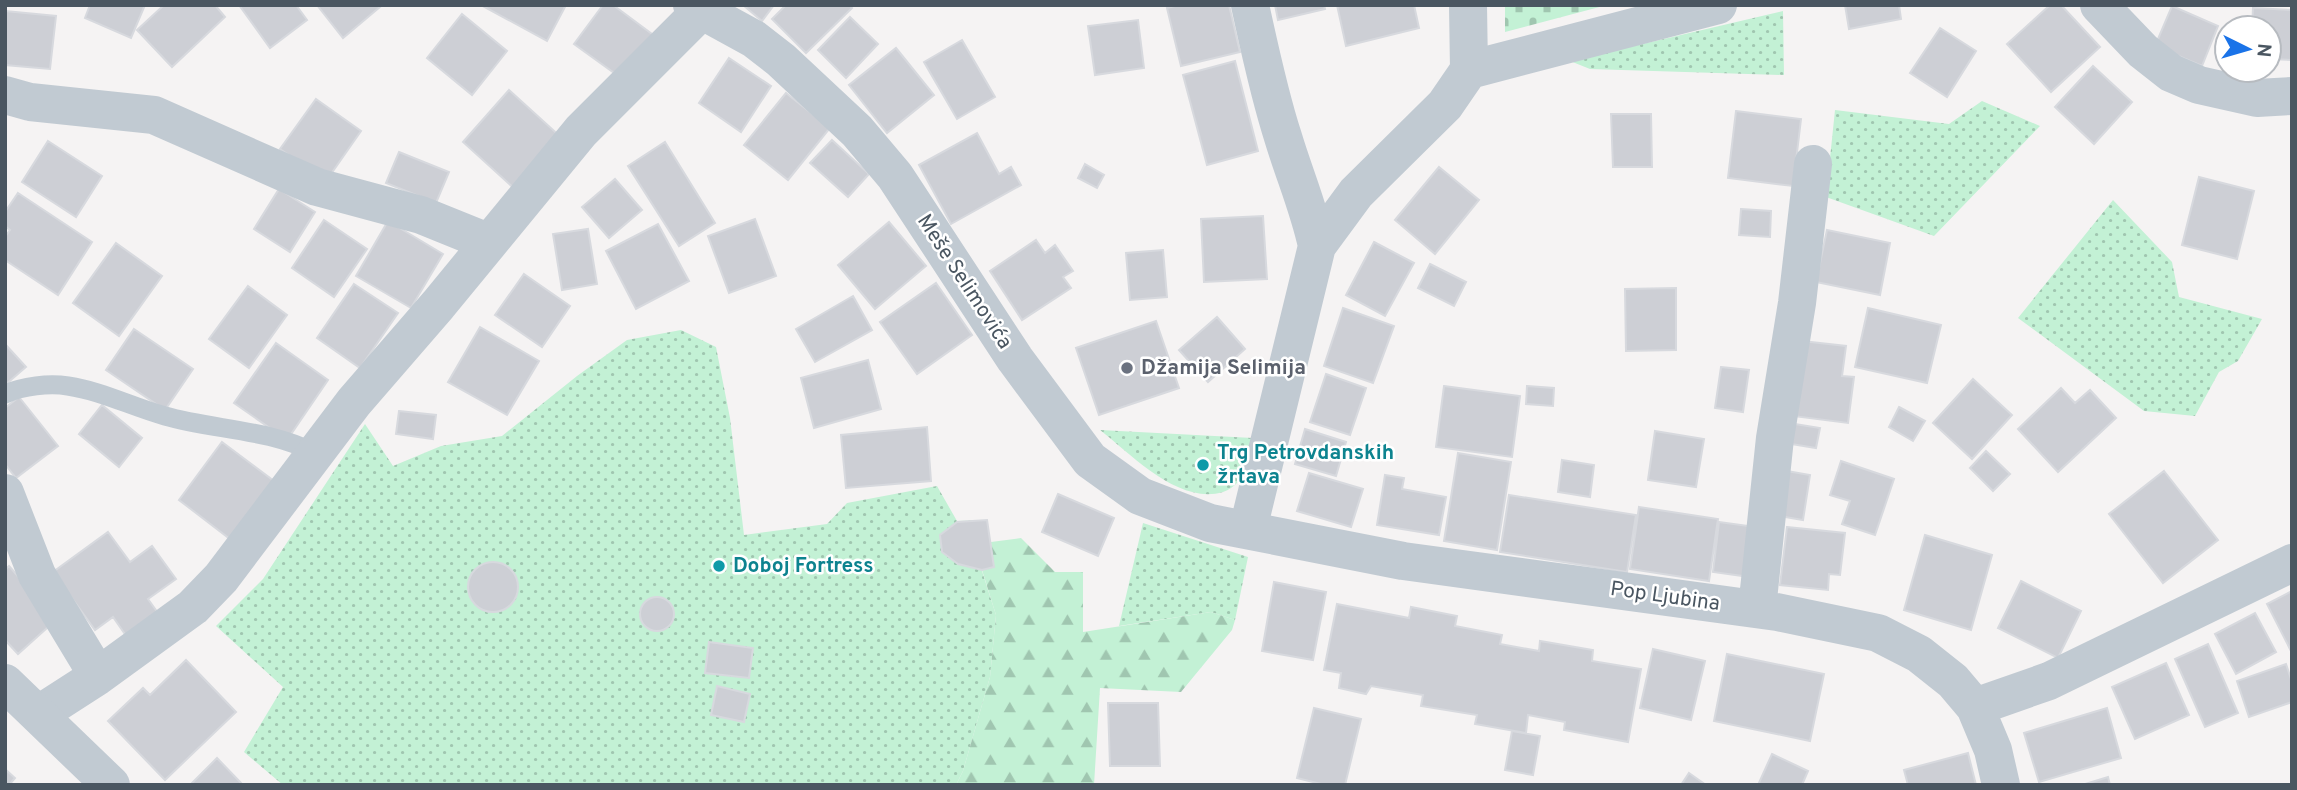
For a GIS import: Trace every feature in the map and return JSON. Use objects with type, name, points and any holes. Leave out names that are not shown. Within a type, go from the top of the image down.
[{"type":"street","points":[[1250,5],[1269,91],[1311,216],[1317,246]]},
{"type":"street","points":[[1248,529],[1317,246],[1356,193],[1445,105],[1469,70],[1468,5]]},
{"type":"street","points":[[1469,70],[1718,5]]},
{"type":"street","points":[[2099,5],[2143,51],[2171,73],[2199,85],[2257,98],[2292,96]]},
{"type":"street","points":[[39,714],[98,676],[193,607],[221,579],[354,402],[438,305],[581,131],[697,8]]},
{"type":"street","name":"Meše Selimovića","points":[[697,8],[754,39],[781,60],[857,131],[895,176],[1015,359],[1090,460],[1140,496],[1210,523],[1248,529]]},
{"type":"street","points":[[5,95],[30,102],[154,115],[317,187],[421,215],[488,242]]},
{"type":"street","points":[[1758,609],[1775,438],[1797,303],[1813,164]]},
{"type":"street","points":[[5,493],[37,575],[98,676]]},
{"type":"street","name":"Pop Ljubina","points":[[1248,529],[1404,561],[1758,609],[1829,621],[1878,633],[1919,654],[1953,681],[1975,707],[1993,750],[2001,785]]},
{"type":"street","points":[[1975,707],[2049,681],[2292,563]]},
{"type":"street","points":[[5,683],[111,785]]},
{"type":"lane","points":[[5,394],[46,384],[68,386],[125,401],[164,416],[294,442],[315,453]]},
{"type":"green space","points":[[1505,5],[1607,5],[1505,32]]},
{"type":"green space","points":[[1783,11],[1784,75],[1590,69],[1570,61]]},
{"type":"green space","points":[[1982,101],[2040,126],[1934,236],[1826,197],[1835,110],[1949,124]]},
{"type":"green space","points":[[2113,200],[2172,262],[2179,297],[2262,319],[2238,361],[2219,372],[2195,416],[2144,411],[2018,318]]},
{"type":"green space","points":[[681,330],[716,347],[730,418],[744,535],[827,524],[847,503],[937,486],[957,521],[987,520],[994,567],[982,571],[996,615],[990,677],[963,771],[956,785],[283,785],[244,752],[283,687],[216,626],[263,579],[365,424],[393,466],[441,446],[502,436],[627,340]]},
{"type":"green space","points":[[1100,430],[1253,438],[1251,455],[1244,474],[1231,488],[1206,494],[1173,485],[1157,476]]},
{"type":"green space","points":[[1143,523],[1248,557],[1235,620],[1211,612],[1119,626]]},
{"type":"green space","points":[[1021,538],[1055,572],[1083,572],[1083,632],[1211,612],[1235,620],[1232,630],[1181,692],[1100,688],[1094,785],[956,785],[963,771],[990,677],[996,615],[982,570],[994,567],[991,542]]},
{"type":"building","points":[[90,5],[145,5],[131,38],[85,18]]},
{"type":"building","points":[[164,5],[215,5],[225,17],[172,67],[137,30]]},
{"type":"building","points":[[239,5],[296,5],[307,20],[270,48]]},
{"type":"building","points":[[317,5],[378,5],[380,7],[343,38]]},
{"type":"building","points":[[481,5],[566,5],[547,41]]},
{"type":"building","points":[[603,5],[613,5],[656,37],[624,80],[574,44]]},
{"type":"building","points":[[743,5],[774,5],[762,21]]},
{"type":"building","points":[[786,5],[849,5],[852,8],[806,53],[772,19]]},
{"type":"building","points":[[1179,5],[1229,5],[1240,52],[1181,66],[1167,8]]},
{"type":"building","points":[[1275,5],[1324,5],[1325,9],[1278,20]]},
{"type":"building","points":[[1337,5],[1414,5],[1419,28],[1346,46]]},
{"type":"building","points":[[1845,5],[1899,5],[1901,19],[1849,29]]},
{"type":"building","points":[[2050,5],[2061,5],[2100,47],[2051,92],[2007,44]]},
{"type":"building","points":[[2172,6],[2213,24],[2213,38],[2202,66],[2155,46]]},
{"type":"building","points":[[2253,8],[2292,10],[2292,60],[2283,60],[2283,14],[2253,14]]},
{"type":"building","points":[[5,11],[56,16],[50,69],[5,65]]},
{"type":"building","points":[[462,14],[507,51],[472,95],[427,58]]},
{"type":"building","points":[[850,17],[878,44],[846,78],[818,50]]},
{"type":"building","points":[[1138,20],[1144,68],[1095,75],[1088,26]]},
{"type":"building","points":[[1940,28],[1976,51],[1947,97],[1910,73]]},
{"type":"building","points":[[962,40],[995,97],[957,119],[924,62]]},
{"type":"building","points":[[896,48],[934,95],[887,133],[849,85]]},
{"type":"building","points":[[729,58],[771,86],[741,132],[699,103]]},
{"type":"building","points":[[1235,61],[1258,151],[1207,165],[1183,75]]},
{"type":"building","points":[[2093,66],[2132,102],[2094,144],[2055,107]]},
{"type":"building","points":[[509,90],[563,139],[517,191],[463,142]]},
{"type":"building","points":[[786,93],[830,128],[788,180],[744,145]]},
{"type":"building","points":[[316,99],[361,131],[326,181],[280,149]]},
{"type":"building","points":[[1736,111],[1801,119],[1793,186],[1728,178]]},
{"type":"building","points":[[1611,114],[1651,114],[1652,167],[1613,167]]},
{"type":"building","points":[[977,133],[999,174],[1011,167],[1021,185],[951,224],[919,165]]},
{"type":"building","points":[[832,140],[869,174],[848,197],[810,163]]},
{"type":"building","points":[[48,141],[102,176],[76,217],[22,182]]},
{"type":"building","points":[[665,142],[715,223],[679,246],[628,166]]},
{"type":"building","points":[[399,152],[449,172],[436,203],[386,183]]},
{"type":"building","points":[[1085,164],[1104,175],[1097,188],[1078,178]]},
{"type":"building","points":[[1439,167],[1479,200],[1435,254],[1395,220]]},
{"type":"building","points":[[2199,177],[2254,191],[2237,259],[2182,245]]},
{"type":"building","points":[[615,179],[642,210],[609,238],[582,207]]},
{"type":"building","points":[[279,189],[315,212],[290,252],[254,229]]},
{"type":"building","points":[[18,193],[92,242],[58,295],[5,260],[5,237],[10,230],[5,226],[5,212]]},
{"type":"building","points":[[1741,209],[1771,211],[1770,237],[1739,235]]},
{"type":"building","points":[[1263,216],[1267,279],[1204,282],[1201,219]]},
{"type":"building","points":[[755,219],[776,276],[729,293],[708,236]]},
{"type":"building","points":[[324,220],[367,249],[334,297],[292,268]]},
{"type":"building","points":[[388,221],[443,254],[411,308],[356,276]]},
{"type":"building","points":[[889,222],[926,266],[875,309],[838,265]]},
{"type":"building","points":[[658,224],[689,281],[636,309],[606,251]]},
{"type":"building","points":[[588,229],[597,284],[562,290],[553,234]]},
{"type":"building","points":[[1827,230],[1890,243],[1880,295],[1816,282]]},
{"type":"building","points":[[1036,240],[1045,253],[1055,245],[1073,271],[1063,277],[1071,288],[1022,320],[990,271]]},
{"type":"building","points":[[1374,242],[1414,263],[1385,316],[1346,295]]},
{"type":"building","points":[[116,243],[162,276],[119,336],[73,303]]},
{"type":"building","points":[[1163,250],[1167,297],[1130,300],[1126,253]]},
{"type":"building","points":[[1430,264],[1466,282],[1454,306],[1418,288]]},
{"type":"building","points":[[524,274],[570,306],[542,347],[495,315]]},
{"type":"building","points":[[936,283],[972,335],[917,374],[880,322]]},
{"type":"building","points":[[354,284],[398,313],[360,368],[317,338]]},
{"type":"building","points":[[248,286],[287,315],[249,368],[209,339]]},
{"type":"building","points":[[1676,288],[1676,350],[1626,351],[1625,289]]},
{"type":"building","points":[[853,296],[872,330],[815,362],[796,329]]},
{"type":"building","points":[[1343,308],[1394,326],[1373,383],[1324,366]]},
{"type":"building","points":[[1868,308],[1941,325],[1927,383],[1855,367]]},
{"type":"building","points":[[1217,317],[1245,349],[1208,382],[1179,350]]},
{"type":"building","name":"Džamija Selimija","points":[[1156,321],[1179,388],[1099,415],[1076,348]]},
{"type":"building","points":[[480,327],[539,361],[507,415],[448,382]]},
{"type":"building","points":[[134,329],[193,369],[165,410],[106,370]]},
{"type":"building","points":[[1802,341],[1846,346],[1842,376],[1854,377],[1848,423],[1793,416]]},
{"type":"building","points":[[276,343],[328,380],[287,440],[234,403]]},
{"type":"building","points":[[5,344],[26,367],[5,385]]},
{"type":"building","points":[[868,360],[881,409],[814,428],[801,378]]},
{"type":"building","points":[[1721,367],[1749,370],[1743,412],[1715,408]]},
{"type":"building","points":[[1326,374],[1366,388],[1350,435],[1310,422]]},
{"type":"building","points":[[1973,379],[2012,415],[1972,459],[1933,423]]},
{"type":"building","points":[[1444,386],[1520,396],[1512,457],[1436,447]]},
{"type":"building","points":[[1527,386],[1554,388],[1553,406],[1526,404]]},
{"type":"building","points":[[2061,388],[2075,403],[2090,390],[2116,418],[2058,472],[2018,429]]},
{"type":"building","points":[[19,397],[58,446],[16,478],[5,464],[5,408]]},
{"type":"building","points":[[102,405],[142,438],[119,467],[79,434]]},
{"type":"building","points":[[1899,407],[1925,421],[1913,441],[1889,427]]},
{"type":"building","points":[[399,411],[436,415],[433,439],[396,434]]},
{"type":"building","points":[[1795,424],[1820,428],[1816,448],[1791,444]]},
{"type":"building","points":[[927,427],[931,481],[846,488],[841,435]]},
{"type":"building","points":[[1305,429],[1346,442],[1336,476],[1295,464]]},
{"type":"building","points":[[1655,431],[1704,439],[1696,487],[1648,480]]},
{"type":"building","points":[[222,442],[274,481],[230,539],[179,500]]},
{"type":"building","points":[[1986,451],[2010,474],[1993,491],[1970,468]]},
{"type":"building","points":[[1458,453],[1511,462],[1497,550],[1444,541]]},
{"type":"building","points":[[1562,460],[1594,465],[1590,497],[1558,492]]},
{"type":"building","points":[[1841,461],[1894,479],[1875,535],[1842,524],[1850,501],[1830,495]]},
{"type":"building","points":[[1787,471],[1810,475],[1803,520],[1779,516]]},
{"type":"building","points":[[2164,471],[2218,540],[2163,583],[2109,514]]},
{"type":"building","points":[[1309,473],[1363,489],[1351,527],[1297,511]]},
{"type":"building","points":[[1385,475],[1404,478],[1402,489],[1446,497],[1439,535],[1377,525]]},
{"type":"building","points":[[1058,494],[1114,518],[1098,556],[1042,532]]},
{"type":"building","points":[[1509,495],[1636,515],[1627,572],[1500,552]]},
{"type":"building","points":[[1639,507],[1718,519],[1709,581],[1630,569]]},
{"type":"building","points":[[987,520],[994,567],[982,570],[958,564],[942,552],[940,535],[957,522]]},
{"type":"building","points":[[1719,522],[1756,527],[1750,577],[1713,572]]},
{"type":"building","points":[[1787,527],[1845,533],[1840,575],[1829,574],[1828,590],[1780,585]]},
{"type":"building","points":[[108,532],[130,562],[152,546],[176,579],[148,599],[158,613],[127,637],[113,617],[95,630],[53,572]]},
{"type":"building","points":[[1925,535],[1992,555],[1971,630],[1904,610]]},
{"type":"building","points":[[493,562],[511,569],[518,587],[511,605],[493,612],[475,605],[468,587],[475,569]]},
{"type":"building","points":[[9,566],[56,620],[18,654],[5,640],[5,570]]},
{"type":"building","points":[[2021,581],[2081,611],[2058,658],[1998,628]]},
{"type":"building","points":[[1274,582],[1326,592],[1313,660],[1262,651]]},
{"type":"building","points":[[2292,591],[2292,653],[2267,604]]},
{"type":"building","points":[[657,597],[669,602],[674,614],[669,626],[657,631],[645,626],[640,614],[645,602]]},
{"type":"building","points":[[1337,604],[1409,618],[1411,607],[1457,616],[1455,626],[1502,635],[1500,644],[1539,651],[1540,641],[1593,650],[1592,661],[1641,669],[1628,742],[1564,730],[1565,722],[1528,715],[1526,733],[1475,724],[1477,715],[1421,706],[1423,695],[1371,686],[1366,694],[1339,688],[1341,673],[1324,670]]},
{"type":"building","points":[[2255,613],[2276,652],[2236,674],[2215,634]]},
{"type":"building","points":[[709,642],[753,648],[749,678],[705,673]]},
{"type":"building","points":[[2208,644],[2238,713],[2205,727],[2175,659]]},
{"type":"building","points":[[1653,649],[1705,661],[1691,720],[1640,708]]},
{"type":"building","points":[[1727,654],[1824,674],[1810,741],[1714,721]]},
{"type":"building","points":[[186,660],[236,712],[165,780],[108,721],[143,688],[150,695]]},
{"type":"building","points":[[2166,663],[2189,715],[2135,739],[2112,687]]},
{"type":"building","points":[[2286,664],[2292,682],[2292,702],[2249,717],[2237,681]]},
{"type":"building","points":[[717,686],[750,694],[744,722],[711,715]]},
{"type":"building","points":[[1108,703],[1158,703],[1160,766],[1110,766]]},
{"type":"building","points":[[1314,708],[1361,719],[1345,785],[1325,785],[1297,778]]},
{"type":"building","points":[[2107,708],[2121,758],[2039,782],[2024,733]]},
{"type":"building","points":[[1512,731],[1540,736],[1533,775],[1505,770]]},
{"type":"building","points":[[1968,753],[1976,785],[1908,785],[1904,770]]},
{"type":"building","points":[[1772,754],[1808,771],[1802,785],[1758,785]]},
{"type":"building","points":[[217,758],[243,785],[190,785]]},
{"type":"building","points":[[5,769],[15,778],[9,785],[5,785]]},
{"type":"building","points":[[1689,773],[1706,785],[1681,785]]},
{"type":"building","points":[[2108,777],[2110,785],[2082,785]]},
{"type":"place","name":"Džamija Selimija","points":[[1127,368]]},
{"type":"place","name":"Trg Petrovdanskih žrtava","points":[[1203,465]]},
{"type":"place","name":"Doboj Fortress","points":[[719,566]]}]
